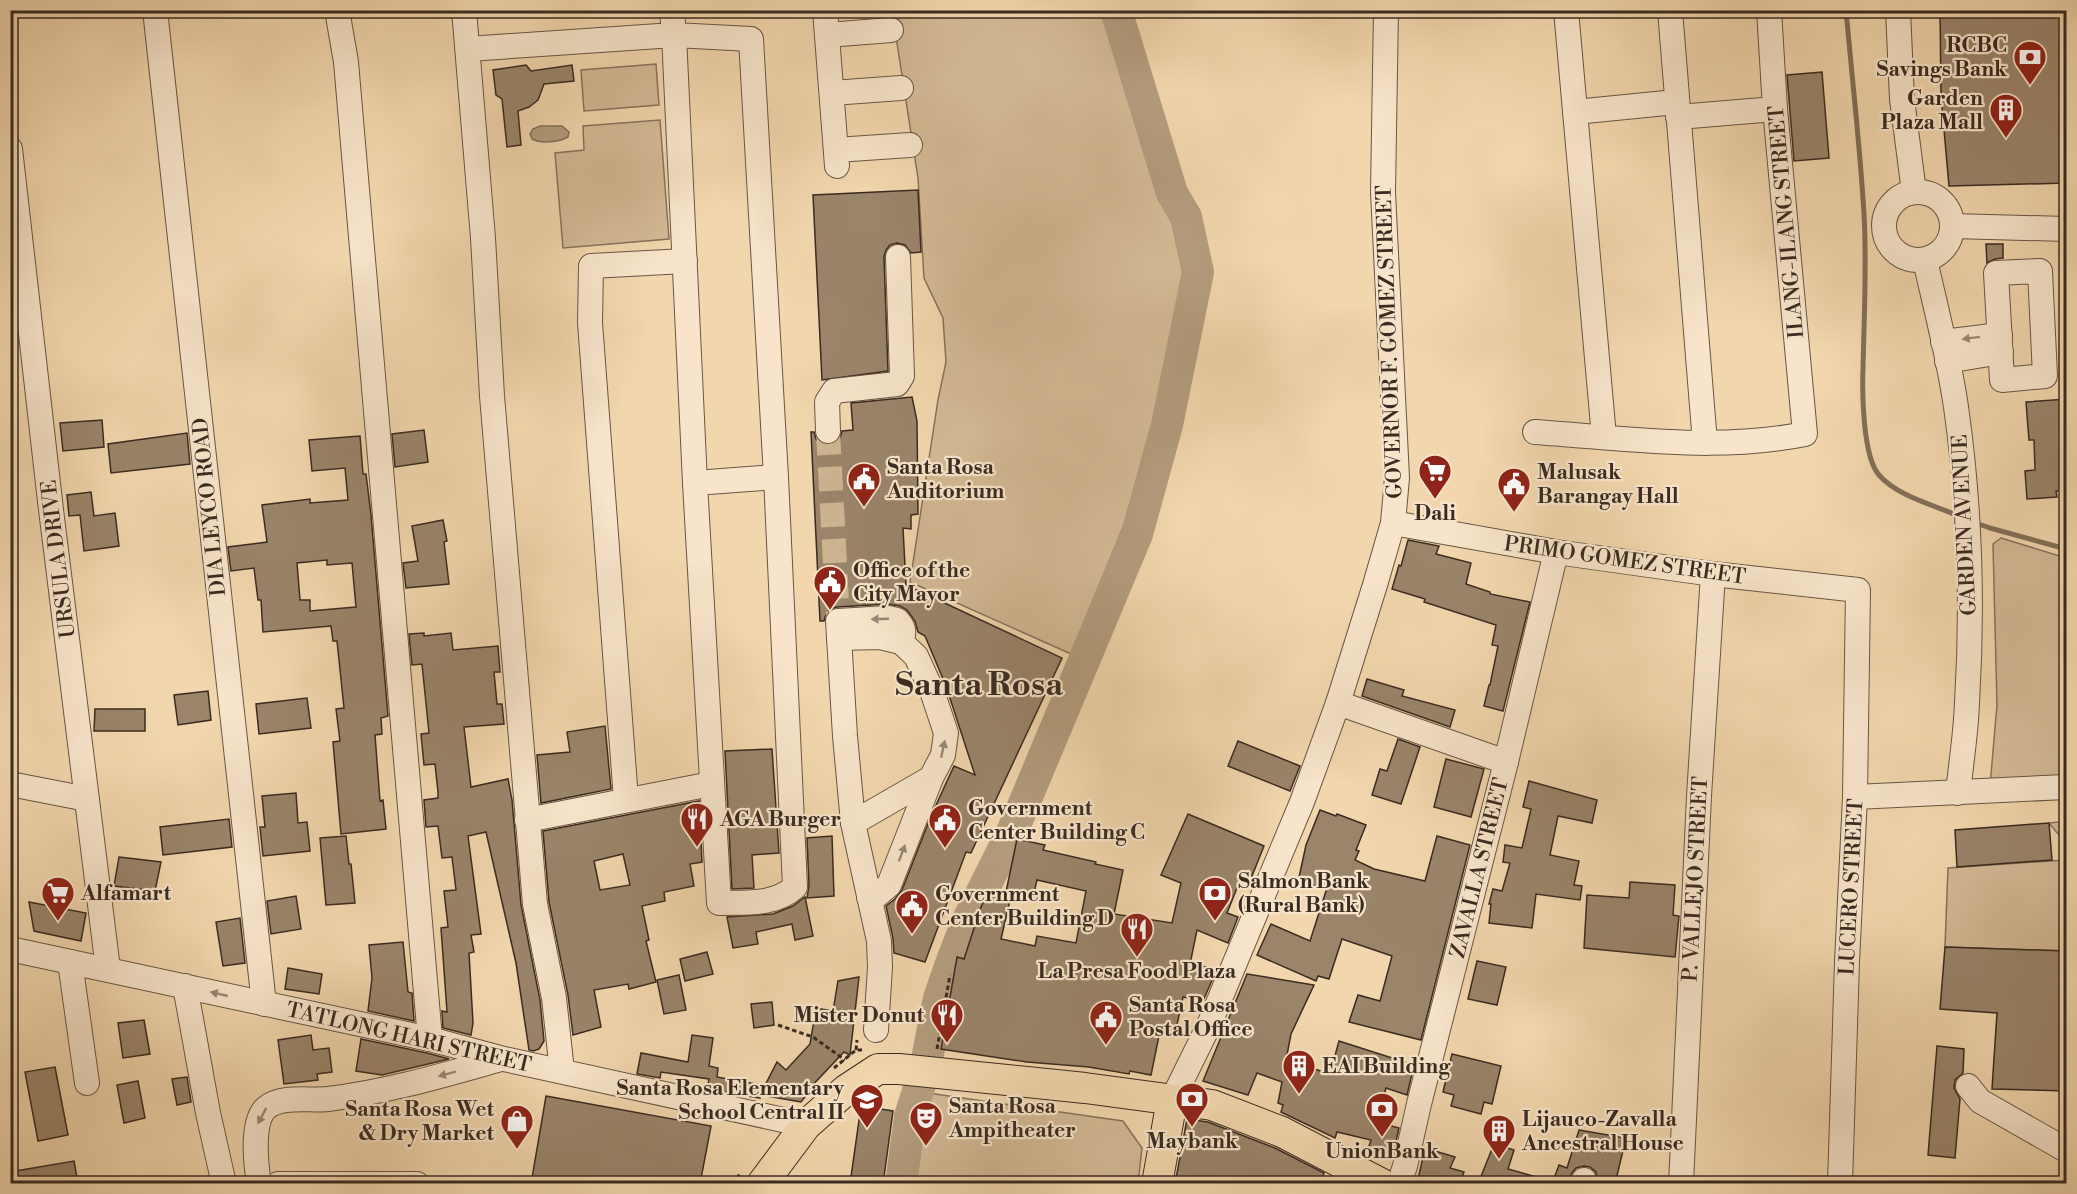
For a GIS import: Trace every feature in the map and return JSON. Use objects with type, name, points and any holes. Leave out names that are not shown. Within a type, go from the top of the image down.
[{"type":"main road","points":[[762,1184],[806,1125],[879,1058],[939,1062],[1085,1088],[1212,1105],[1282,1132],[1382,1184]]},
{"type":"main road","points":[[1157,1184],[1172,1100]]},
{"type":"street","name":"DIA LEYCO ROAD","points":[[154,10],[264,1004]]},
{"type":"street","points":[[337,10],[346,62],[430,1039]]},
{"type":"street","points":[[464,10],[483,238],[492,396],[527,820],[535,904],[554,998],[562,1071]]},
{"type":"street","points":[[468,49],[675,35],[751,39],[776,477],[795,887],[785,896],[761,902],[718,903],[695,483],[675,35],[672,10]]},
{"type":"street","points":[[825,10],[836,158],[910,145]]},
{"type":"street","name":"GOVERNOR F. GOMEZ STREET","points":[[1172,1100],[1209,1025],[1298,813],[1338,703],[1393,523],[1397,478],[1383,192],[1386,10]]},
{"type":"street","points":[[1566,10],[1604,437]]},
{"type":"street","points":[[1535,432],[1705,443],[1670,10]]},
{"type":"street","name":"ILANG-ILANG STREET","points":[[1705,443],[1775,440],[1805,434],[1775,109],[1769,10]]},
{"type":"street","points":[[1898,10],[1902,99],[1914,192]]},
{"type":"street","points":[[827,35],[891,30]]},
{"type":"street","points":[[831,93],[902,88]]},
{"type":"street","points":[[1575,112],[1775,109]]},
{"type":"street","name":"URSULA DRIVE","points":[[10,149],[54,533],[108,969]]},
{"type":"street","points":[[1914,192],[1929,193],[1942,201],[1950,214],[1952,226],[1950,240],[1936,256],[1926,260],[1912,260],[1899,255],[1890,245],[1885,232],[1885,218],[1891,206],[1901,196],[1914,192]]},
{"type":"street","points":[[1952,226],[2067,229]]},
{"type":"street","points":[[828,431],[827,402],[834,391],[897,384],[902,376],[898,257]]},
{"type":"street","name":"GARDEN AVENUE","points":[[1926,260],[1956,406],[1965,487],[1971,578],[1967,704],[1958,794]]},
{"type":"street","points":[[626,800],[590,323],[591,266],[685,261]]},
{"type":"street","points":[[1945,352],[2001,343]]},
{"type":"street","points":[[695,483],[776,477]]},
{"type":"street","name":"PRIMO GOMEZ STREET","points":[[1393,523],[1556,552],[1713,574],[1858,590]]},
{"type":"street","name":"ZAVALLA STREET","points":[[1399,1184],[1506,762],[1556,552]]},
{"type":"street","name":"P. VALLEJO STREET","points":[[1681,1184],[1699,796],[1713,574]]},
{"type":"street","name":"LUCERO STREET","points":[[1840,1184],[1855,797],[1858,590]]},
{"type":"street","points":[[869,897],[876,896],[889,885],[931,778],[943,755],[946,733],[923,669],[916,656],[901,642],[838,630],[853,822],[869,897],[879,941],[879,1058]]},
{"type":"street","points":[[1338,703],[1506,762]]},
{"type":"street","points":[[853,822],[931,778]]},
{"type":"street","points":[[10,784],[87,799]]},
{"type":"street","points":[[527,820],[711,784]]},
{"type":"street","points":[[1855,797],[1958,794],[2067,787]]},
{"type":"street","name":"TATLONG HARI STREET","points":[[10,949],[430,1039],[504,1059],[806,1125]]},
{"type":"street","points":[[70,962],[87,1083]]},
{"type":"street","points":[[185,986],[208,1113],[224,1184]]},
{"type":"street","points":[[259,1184],[256,1129],[264,1109],[277,1101],[326,1099],[376,1092],[504,1059]]},
{"type":"street","points":[[1968,1086],[1980,1101],[2067,1150]]},
{"type":"street","points":[[278,1184],[417,1184]]},
{"type":"path","points":[[939,1062],[950,975]]},
{"type":"path","points":[[778,1025],[813,1037],[842,1056],[879,1058]]},
{"type":"shaded area","points":[[892,11],[1109,11],[1151,150],[1157,188],[1174,225],[1187,271],[1166,373],[1156,447],[1071,654],[910,582],[946,362],[943,318],[924,278],[918,178]]},
{"type":"shaded area","points":[[656,64],[659,105],[584,111],[581,70]]},
{"type":"shaded area","points":[[660,120],[669,239],[563,248],[555,153],[584,150],[583,126]]},
{"type":"shaded area","points":[[540,126],[562,126],[569,132],[568,137],[550,142],[532,139],[530,134],[533,129]]},
{"type":"shaded area","points":[[2001,538],[2066,558],[2066,781],[1990,786],[1997,705],[1993,544]]},
{"type":"shaded area","points":[[2066,821],[2066,951],[1945,947],[1948,868],[2065,860],[2064,841],[2049,823]]},
{"type":"shaded area","points":[[928,1093],[1123,1121],[1142,1148],[1138,1183],[916,1184]]},
{"type":"building","name":"Garden Plaza Mall","points":[[1940,10],[2065,10],[2067,183],[1949,186],[1941,96]]},
{"type":"building","points":[[526,65],[531,71],[572,65],[574,81],[544,84],[538,100],[518,111],[521,145],[507,147],[502,99],[496,95],[493,70]]},
{"type":"building","points":[[1822,72],[1829,158],[1794,161],[1787,75]]},
{"type":"building","points":[[918,190],[921,252],[911,253],[905,245],[897,243],[890,245],[884,257],[888,371],[822,380],[813,195]]},
{"type":"building","points":[[1986,244],[2003,244],[2003,258],[1987,263]]},
{"type":"building","points":[[912,397],[917,421],[918,514],[911,515],[911,529],[903,528],[906,585],[1062,658],[971,853],[966,852],[925,962],[894,953],[886,906],[902,890],[931,816],[954,766],[975,775],[946,686],[925,636],[918,632],[915,621],[907,610],[900,606],[887,604],[837,607],[830,609],[824,621],[820,621],[811,432],[814,432],[816,439],[822,444],[835,443],[842,431],[853,430],[851,403]]},
{"type":"building","points":[[2067,399],[2066,465],[2061,465],[2063,491],[2056,491],[2057,497],[2027,499],[2025,471],[2035,470],[2034,440],[2029,440],[2026,402]]},
{"type":"building","points":[[102,420],[104,447],[63,451],[60,423]]},
{"type":"building","points":[[424,430],[428,462],[395,467],[392,434]]},
{"type":"building","points":[[187,433],[190,464],[111,473],[108,444]]},
{"type":"building","points":[[360,436],[363,474],[366,474],[371,515],[388,716],[381,718],[382,734],[375,735],[380,801],[383,800],[386,829],[341,834],[333,742],[340,741],[336,709],[344,708],[337,641],[333,641],[331,626],[263,632],[261,600],[258,600],[254,568],[231,571],[228,547],[267,542],[262,505],[310,499],[310,503],[348,500],[345,468],[312,471],[309,440]],"holes":[[[327,560],[327,565],[352,563],[356,607],[310,611],[310,600],[300,600],[297,563]]]},
{"type":"building","points":[[91,492],[94,516],[115,513],[119,546],[84,551],[80,515],[69,516],[67,495]]},
{"type":"building","points":[[443,520],[447,541],[444,542],[449,584],[406,588],[403,563],[418,561],[412,526]]},
{"type":"building","points":[[1408,540],[1439,546],[1436,554],[1471,563],[1466,584],[1490,592],[1490,594],[1530,602],[1503,711],[1484,706],[1498,646],[1492,645],[1496,625],[1424,602],[1425,599],[1392,589]]},
{"type":"building","points":[[424,633],[424,636],[451,633],[453,650],[498,646],[500,672],[494,672],[497,704],[502,704],[504,724],[464,727],[471,787],[508,779],[512,800],[521,905],[540,1000],[544,1041],[539,1049],[533,1051],[529,1050],[516,963],[486,832],[468,836],[481,934],[471,935],[474,952],[469,953],[473,1023],[471,1035],[443,1028],[442,1011],[447,1012],[441,928],[448,927],[444,891],[456,890],[452,857],[442,858],[438,826],[426,827],[424,800],[438,798],[438,792],[435,764],[424,765],[421,734],[429,733],[422,664],[412,665],[409,634]]},
{"type":"building","points":[[1367,679],[1404,690],[1402,696],[1455,710],[1450,727],[1362,696]]},
{"type":"building","points":[[208,691],[211,720],[178,725],[174,695]]},
{"type":"building","points":[[307,698],[311,728],[259,734],[256,704]]},
{"type":"building","points":[[95,709],[145,709],[145,731],[94,731]]},
{"type":"building","points":[[605,726],[611,789],[541,803],[537,755],[570,752],[567,732]]},
{"type":"building","points":[[1398,739],[1420,747],[1401,804],[1372,795],[1380,769],[1387,771]]},
{"type":"building","points":[[1238,741],[1300,766],[1290,791],[1228,766]]},
{"type":"building","points":[[772,749],[779,853],[752,855],[754,888],[732,889],[725,751]]},
{"type":"building","points":[[1446,759],[1484,769],[1471,817],[1434,807]]},
{"type":"building","points":[[1529,781],[1597,800],[1592,823],[1558,816],[1550,855],[1579,861],[1574,885],[1582,886],[1580,900],[1536,894],[1532,928],[1489,923],[1491,904],[1489,904],[1493,889],[1502,891],[1510,863],[1503,862],[1505,845],[1522,848],[1531,809],[1523,807]]},
{"type":"building","points":[[296,793],[298,823],[307,822],[310,851],[263,856],[260,827],[265,827],[262,796]]},
{"type":"building","points":[[699,801],[702,862],[690,864],[694,886],[664,892],[665,901],[642,906],[649,940],[646,941],[656,982],[629,989],[628,984],[594,990],[601,1027],[573,1035],[568,995],[549,902],[543,831]],"holes":[[[623,854],[630,885],[600,890],[594,861]]]},
{"type":"building","points":[[1320,810],[1366,825],[1356,850],[1359,851],[1355,860],[1374,869],[1425,881],[1437,836],[1470,845],[1421,1040],[1349,1022],[1358,995],[1380,1001],[1392,956],[1342,939],[1329,979],[1318,976],[1316,981],[1257,955],[1271,924],[1310,941],[1327,888],[1298,882],[1306,845]]},
{"type":"building","points":[[1188,814],[1264,846],[1252,876],[1243,873],[1227,913],[1238,917],[1228,943],[1197,930],[1190,964],[1217,969],[1203,1001],[1183,997],[1175,1034],[1160,1031],[1151,1075],[1027,1062],[941,1049],[957,957],[964,959],[981,907],[989,891],[1011,896],[1001,939],[1035,946],[1037,936],[1076,943],[1086,891],[1037,880],[1033,897],[1006,892],[1017,839],[1045,845],[1043,850],[1123,870],[1114,914],[1172,923],[1181,883],[1161,875]]},
{"type":"building","points":[[229,819],[232,847],[163,855],[160,827]]},
{"type":"building","points":[[2049,823],[2052,860],[1957,867],[1955,830]]},
{"type":"building","points":[[346,836],[355,903],[326,905],[320,838]]},
{"type":"building","points":[[832,836],[834,896],[807,898],[809,886],[807,838]]},
{"type":"building","points":[[119,857],[161,862],[155,891],[114,886]]},
{"type":"building","points":[[1630,882],[1675,885],[1673,915],[1679,916],[1675,957],[1584,948],[1587,895],[1629,898]]},
{"type":"building","points":[[296,896],[301,929],[271,934],[267,901]]},
{"type":"building","points":[[805,897],[813,936],[795,940],[792,924],[756,932],[758,944],[733,948],[727,917],[773,914],[793,906]]},
{"type":"building","name":"Alfamart","points":[[29,902],[86,913],[81,941],[34,931]]},
{"type":"building","points":[[240,918],[245,963],[223,966],[216,922]]},
{"type":"building","points":[[403,942],[408,992],[412,993],[414,1021],[368,1011],[372,978],[369,945]]},
{"type":"building","points":[[1945,947],[2067,951],[2067,1091],[1992,1089],[1997,1013],[1940,1009]]},
{"type":"building","points":[[707,952],[713,974],[685,981],[680,959]]},
{"type":"building","points":[[1477,961],[1506,967],[1497,1005],[1468,999]]},
{"type":"building","points":[[288,968],[322,974],[319,994],[285,989]]},
{"type":"building","points":[[1247,974],[1314,985],[1291,1034],[1286,1060],[1330,1074],[1339,1041],[1414,1065],[1407,1095],[1386,1088],[1376,1122],[1399,1128],[1392,1158],[1367,1152],[1371,1140],[1337,1132],[1335,1138],[1281,1112],[1283,1105],[1278,1103],[1282,1082],[1257,1073],[1248,1095],[1203,1081]]},
{"type":"building","points":[[679,975],[686,1010],[664,1014],[657,980]]},
{"type":"building","points":[[859,977],[850,1055],[844,1052],[808,1090],[809,1092],[801,1102],[760,1095],[777,1062],[786,1070],[810,1044],[816,1008],[833,1011],[838,981]]},
{"type":"building","points":[[772,1002],[774,1025],[754,1028],[751,1004]]},
{"type":"building","points":[[144,1020],[150,1054],[123,1058],[118,1023]]},
{"type":"building","points":[[311,1035],[313,1050],[329,1048],[332,1072],[317,1074],[318,1080],[284,1084],[278,1040]]},
{"type":"building","points":[[692,1035],[713,1038],[709,1066],[718,1068],[717,1077],[762,1085],[760,1098],[707,1089],[709,1079],[661,1072],[660,1078],[637,1074],[641,1053],[688,1062]]},
{"type":"building","points":[[361,1039],[449,1059],[382,1075],[356,1071]]},
{"type":"building","points":[[1937,1046],[1964,1049],[1963,1073],[1955,1080],[1954,1088],[1960,1099],[1955,1158],[1928,1155]]},
{"type":"building","points":[[1452,1054],[1501,1066],[1492,1104],[1484,1102],[1481,1114],[1451,1106],[1454,1095],[1443,1092]]},
{"type":"building","points":[[55,1067],[68,1135],[38,1141],[25,1072]]},
{"type":"building","points":[[187,1077],[191,1102],[177,1105],[172,1079]]},
{"type":"building","points":[[138,1081],[145,1118],[124,1123],[117,1085]]},
{"type":"building","points":[[546,1096],[711,1126],[700,1184],[531,1184]]},
{"type":"building","points":[[861,1106],[893,1111],[883,1184],[850,1184]]},
{"type":"building","points":[[1187,1119],[1208,1122],[1275,1148],[1324,1173],[1321,1184],[1175,1184]]},
{"type":"building","points":[[1579,1130],[1626,1138],[1615,1184],[1597,1184],[1596,1172],[1584,1166],[1576,1168],[1568,1184],[1552,1184],[1559,1165],[1567,1168]]},
{"type":"building","name":"Lijauco-Zavalla Ancestral House","points":[[1494,1144],[1514,1150],[1508,1169],[1544,1179],[1544,1184],[1478,1184]]},
{"type":"building","points":[[1425,1148],[1455,1157],[1450,1168],[1464,1172],[1460,1184],[1417,1184]]},
{"type":"building","points":[[74,1161],[78,1184],[10,1184],[10,1172]]},
{"type":"waterway","points":[[901,1184],[910,1116],[925,1069],[939,998],[953,958],[968,920],[1013,830],[1137,534],[1167,425],[1198,272],[1186,217],[1172,193],[1116,10]]},
{"type":"waterway","points":[[1846,10],[1864,214],[1863,394],[1870,454],[1879,475],[1896,489],[1959,516]]},
{"type":"waterway","points":[[1973,522],[2066,549]]},
{"type":"tunnel","points":[[828,431],[838,621]]},
{"type":"place","name":"RCBC Savings Bank","points":[[2030,86]]},
{"type":"place","name":"Garden Plaza Mall","points":[[2006,139]]},
{"type":"place","name":"Dali","points":[[1435,500]]},
{"type":"place","name":"Santa Rosa Auditorium","points":[[864,508]]},
{"type":"place","name":"Malusak Barangay Hall","points":[[1514,513]]},
{"type":"place","name":"Office of the City Mayor","points":[[830,611]]},
{"type":"place","name":"AGA Burger","points":[[697,848]]},
{"type":"place","name":"Government Center Building C","points":[[945,849]]},
{"type":"place","name":"Alfamart","points":[[58,922]]},
{"type":"place","name":"Salmon Bank (Rural Bank)","points":[[1215,922]]},
{"type":"place","name":"Government Center Building D","points":[[912,935]]},
{"type":"place","name":"La Presa Food Plaza","points":[[1137,958]]},
{"type":"place","name":"Mister Donut","points":[[947,1044]]},
{"type":"place","name":"Santa Rosa Postal Office","points":[[1106,1046]]},
{"type":"place","name":"EAI Building","points":[[1299,1095]]},
{"type":"place","name":"Maybank","points":[[1192,1128]]},
{"type":"place","name":"Santa Rosa Elementary School Central II","points":[[867,1129]]},
{"type":"place","name":"UnionBank","points":[[1382,1138]]},
{"type":"place","name":"Santa Rosa Ampitheater","points":[[926,1147]]},
{"type":"place","name":"Santa Rosa Wet & Dry Market","points":[[517,1150]]},
{"type":"place","name":"Lijauco-Zavalla Ancestral House","points":[[1499,1160]]},
{"type":"district","name":"Santa Rosa","points":[[979,683]]}]
